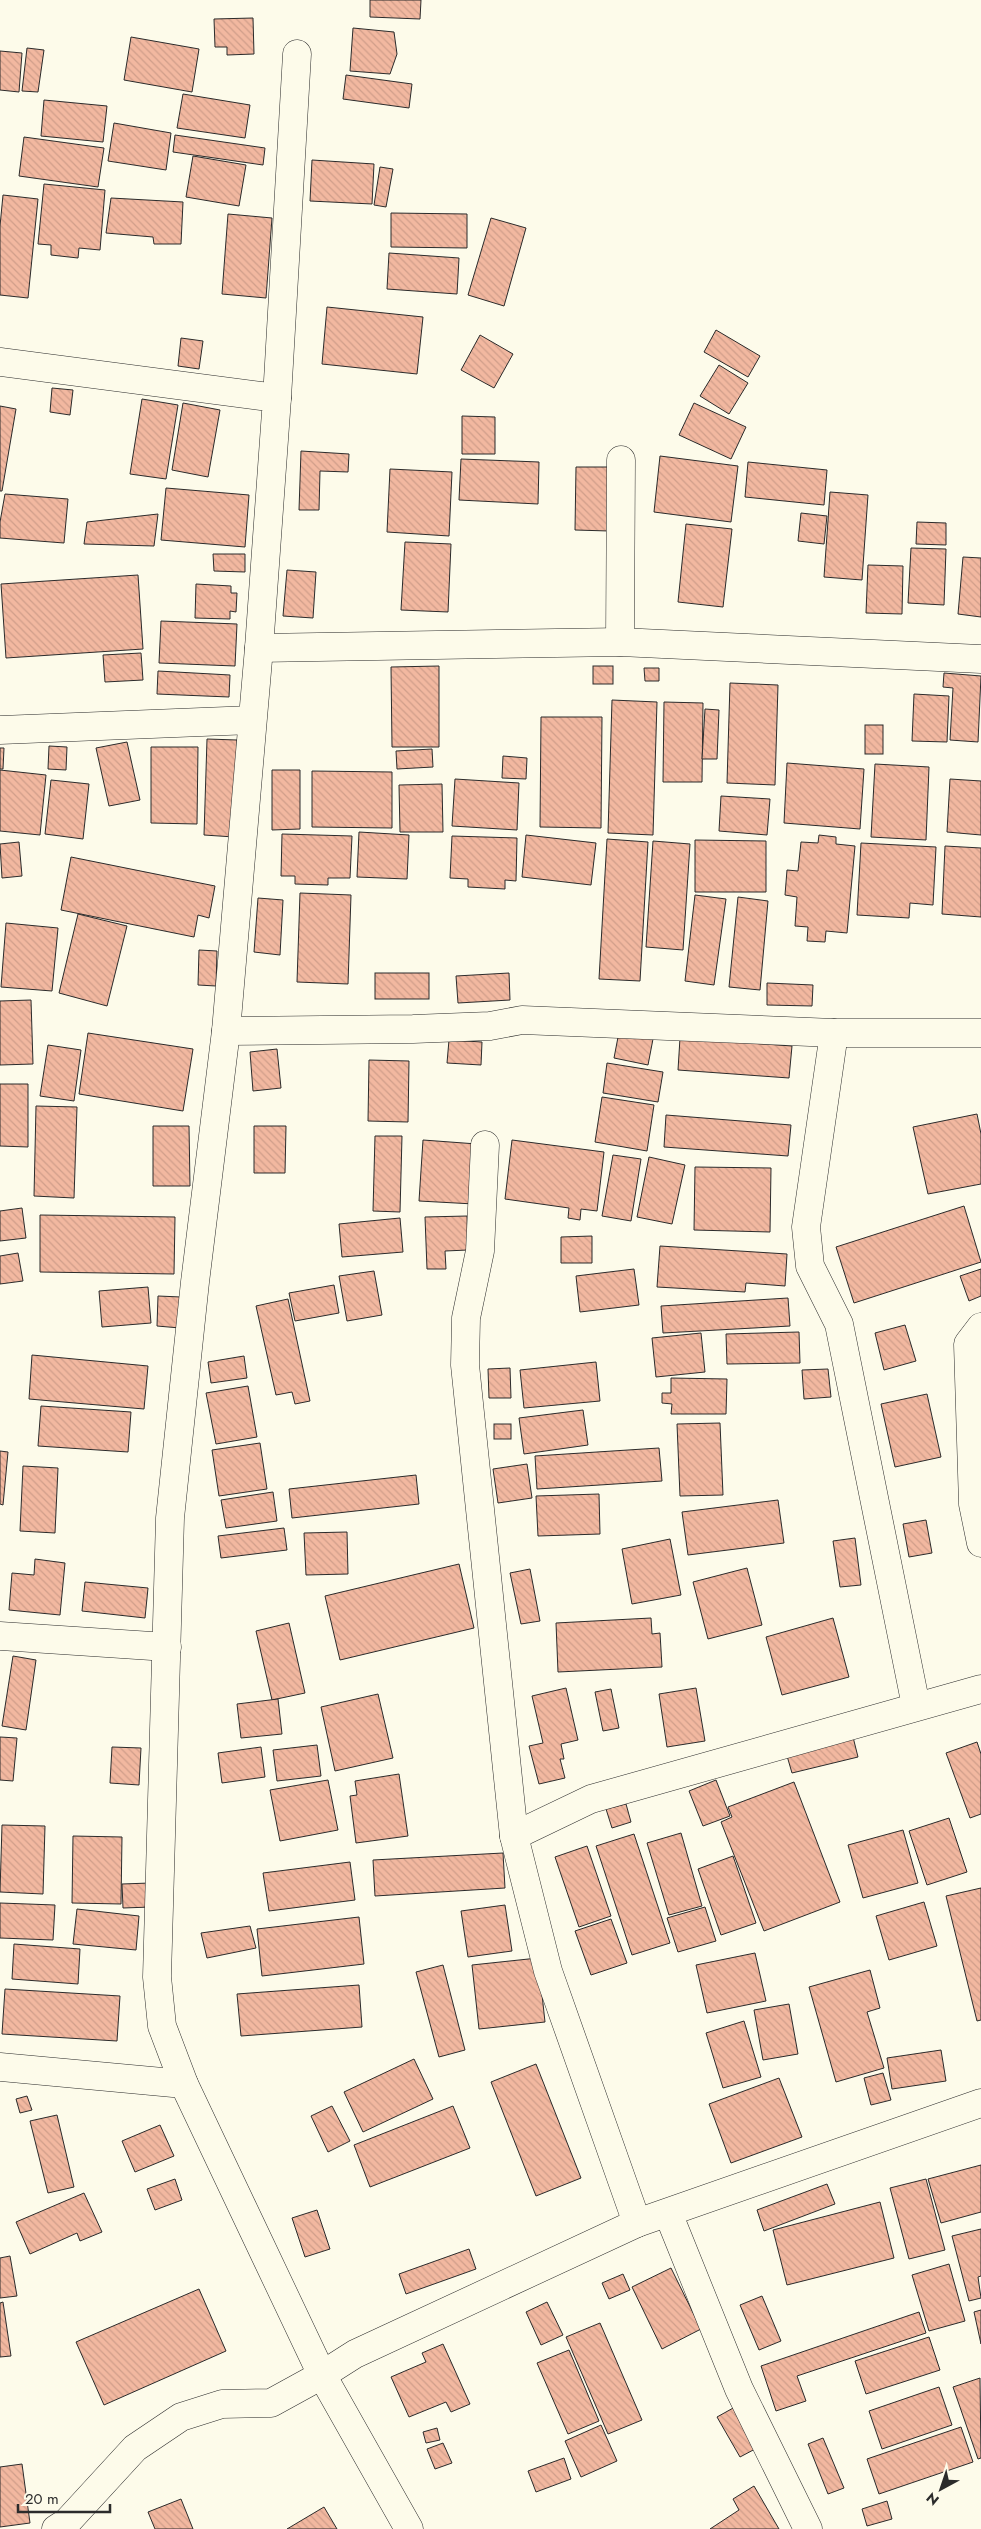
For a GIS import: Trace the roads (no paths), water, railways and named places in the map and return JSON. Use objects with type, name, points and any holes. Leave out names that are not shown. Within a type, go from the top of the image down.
[{"type":"street","points":[[297,54],[277,398],[259,648],[226,1030],[195,1282],[170,1518],[157,1977],[162,2026],[184,2084],[322,2375],[409,2529]]},
{"type":"street","points":[[0,362],[277,398]]},
{"type":"street","points":[[620,642],[621,460]]},
{"type":"street","points":[[259,648],[620,642],[981,659]]},
{"type":"street","points":[[0,730],[252,720]]},
{"type":"street","points":[[226,1030],[413,1029],[549,1020],[834,1033],[981,1033]]},
{"type":"street","points":[[834,1033],[806,1227],[810,1266],[839,1324],[916,1706]]},
{"type":"street","points":[[485,1145],[480,1251],[466,1318],[465,1365],[514,1836],[548,1971],[638,2223]]},
{"type":"street","points":[[981,1327],[968,1344],[973,1504],[981,1543]]},
{"type":"street","points":[[0,1636],[167,1647]]},
{"type":"street","points":[[514,1836],[591,1799],[981,1689]]},
{"type":"street","points":[[0,2067],[184,2084]]},
{"type":"street","points":[[56,2529],[66,2522],[135,2448],[181,2418],[222,2404],[271,2403],[322,2375],[355,2354],[638,2223],[981,2103]]},
{"type":"street","points":[[668,2213],[739,2389],[808,2529]]}]
